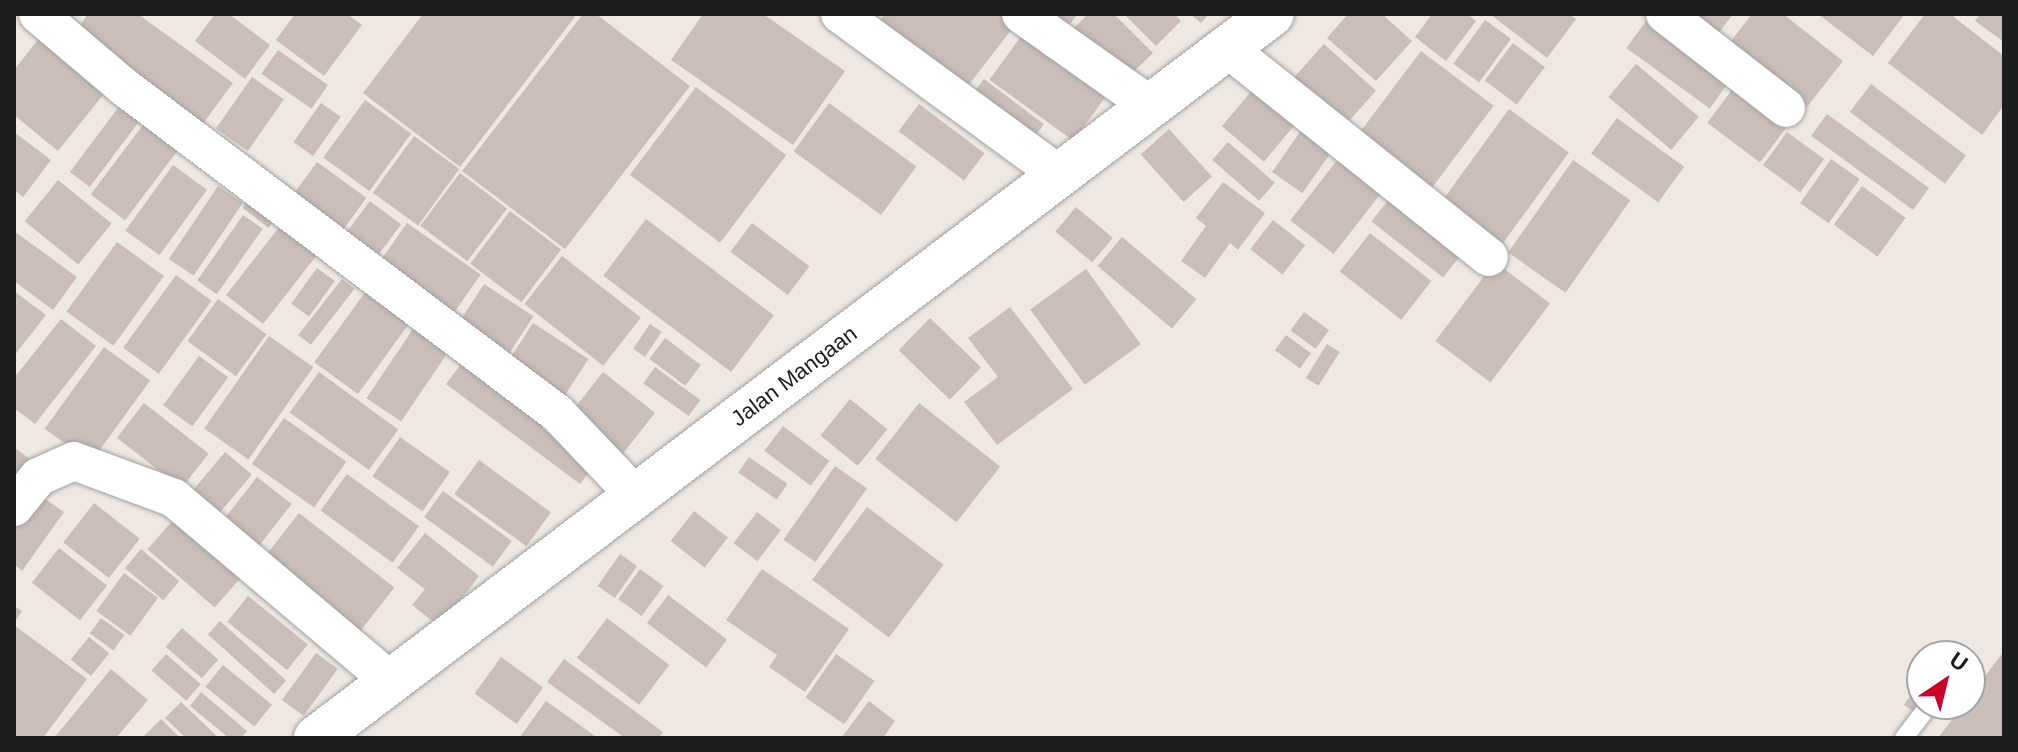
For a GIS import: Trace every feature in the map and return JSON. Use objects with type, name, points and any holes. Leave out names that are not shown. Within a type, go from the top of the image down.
[{"type":"street","points":[[38,14],[124,87],[557,413],[636,496]]},
{"type":"street","points":[[840,14],[1060,175]]},
{"type":"street","points":[[1021,14],[1151,106]]},
{"type":"street","name":"Jalan Mangaan","points":[[316,738],[1272,14]]},
{"type":"street","points":[[1665,14],[1786,108]]},
{"type":"street","points":[[1227,48],[1489,257]]},
{"type":"street","points":[[14,507],[38,477],[74,461],[174,498],[392,682]]},
{"type":"lane","points":[[1904,738],[1918,720]]},
{"type":"building","points":[[88,14],[138,14],[233,83],[202,125],[75,33]]},
{"type":"building","points":[[215,14],[229,14],[270,45],[245,79],[195,41]]},
{"type":"building","points":[[295,14],[347,14],[362,25],[324,76],[276,40]]},
{"type":"building","points":[[423,14],[577,14],[460,167],[363,93]]},
{"type":"building","points":[[583,14],[596,14],[690,86],[565,249],[462,171]]},
{"type":"building","points":[[703,14],[763,14],[845,71],[793,145],[671,60]]},
{"type":"building","points":[[885,14],[1001,14],[1015,25],[958,99],[871,32]]},
{"type":"building","points":[[1042,14],[1078,14],[1064,31]]},
{"type":"building","points":[[1088,14],[1114,14],[1153,53],[1120,85],[1069,33]]},
{"type":"building","points":[[1124,14],[1174,14],[1181,21],[1156,46]]},
{"type":"building","points":[[1190,14],[1209,14],[1201,23]]},
{"type":"building","points":[[1348,14],[1382,14],[1412,41],[1376,81],[1327,38]]},
{"type":"building","points":[[1432,14],[1467,14],[1476,21],[1446,61],[1415,37]]},
{"type":"building","points":[[1490,14],[1569,14],[1576,19],[1547,58]]},
{"type":"building","points":[[1651,14],[1734,75],[1710,109],[1626,48]]},
{"type":"building","points":[[1693,14],[1733,14],[1718,34]]},
{"type":"building","points":[[1752,14],[1783,14],[1843,61],[1807,107],[1728,45]]},
{"type":"building","points":[[1818,14],[1905,14],[1873,56]]},
{"type":"building","points":[[1925,14],[1950,14],[2004,56],[2004,105],[1982,135],[1888,63]]},
{"type":"building","points":[[1980,14],[2004,14],[2004,42],[1975,21]]},
{"type":"building","points":[[1485,20],[1511,39],[1479,82],[1453,64]]},
{"type":"building","points":[[1027,28],[1111,89],[1074,141],[989,80]]},
{"type":"building","points":[[41,36],[107,90],[58,151],[14,115],[14,70]]},
{"type":"building","points":[[1513,43],[1545,67],[1517,105],[1485,81]]},
{"type":"building","points":[[1324,44],[1376,91],[1341,129],[1289,83]]},
{"type":"building","points":[[278,50],[328,85],[311,109],[261,74]]},
{"type":"building","points":[[1421,51],[1494,106],[1427,194],[1354,140]]},
{"type":"building","points":[[1636,64],[1699,117],[1671,150],[1608,97]]},
{"type":"building","points":[[252,77],[284,99],[248,151],[216,129]]},
{"type":"building","points":[[1741,78],[1794,118],[1760,162],[1707,123]]},
{"type":"building","points":[[984,79],[1044,124],[1026,148],[966,103]]},
{"type":"building","points":[[1871,84],[1966,156],[1945,184],[1850,112]]},
{"type":"building","points":[[696,87],[786,155],[720,243],[630,175]]},
{"type":"building","points":[[1254,88],[1296,123],[1264,162],[1222,126]]},
{"type":"building","points":[[365,100],[411,134],[369,191],[323,157]]},
{"type":"building","points":[[321,103],[341,117],[313,156],[293,142]]},
{"type":"building","points":[[829,103],[916,166],[881,215],[794,152]]},
{"type":"building","points":[[121,104],[141,119],[90,187],[70,172]]},
{"type":"building","points":[[919,104],[984,153],[964,181],[899,131]]},
{"type":"building","points":[[1509,109],[1569,152],[1503,243],[1443,200]]},
{"type":"building","points":[[1827,114],[1929,188],[1913,210],[1811,136]]},
{"type":"building","points":[[1617,118],[1684,167],[1658,202],[1591,154]]},
{"type":"building","points":[[146,121],[180,147],[125,220],[91,194]]},
{"type":"building","points":[[1307,122],[1337,143],[1302,193],[1272,172]]},
{"type":"building","points":[[1169,129],[1212,177],[1184,202],[1141,154]]},
{"type":"building","points":[[14,132],[51,160],[23,197],[14,190]]},
{"type":"building","points":[[1787,132],[1824,159],[1800,192],[1763,165]]},
{"type":"building","points":[[414,136],[459,169],[418,226],[373,193]]},
{"type":"building","points":[[1228,142],[1275,183],[1259,201],[1212,160]]},
{"type":"building","points":[[1342,154],[1385,188],[1334,254],[1290,220]]},
{"type":"building","points":[[1831,159],[1860,179],[1829,223],[1800,203]]},
{"type":"building","points":[[1573,160],[1630,200],[1566,293],[1508,253]]},
{"type":"building","points":[[317,162],[366,198],[338,237],[288,202]]},
{"type":"building","points":[[173,165],[207,190],[159,255],[125,231]]},
{"type":"building","points":[[460,173],[507,209],[467,261],[420,226]]},
{"type":"building","points":[[58,180],[112,223],[78,265],[25,221]]},
{"type":"building","points":[[1223,182],[1265,213],[1238,250],[1230,243],[1205,278],[1181,261],[1206,226],[1196,218]]},
{"type":"building","points":[[218,186],[243,203],[194,276],[169,259]]},
{"type":"building","points":[[1862,186],[1906,218],[1877,257],[1834,225]]},
{"type":"building","points":[[258,188],[284,208],[269,228],[243,208]]},
{"type":"building","points":[[1393,194],[1465,250],[1443,278],[1371,222]]},
{"type":"building","points":[[370,201],[401,224],[373,262],[342,239]]},
{"type":"building","points":[[1076,207],[1113,238],[1092,262],[1055,232]]},
{"type":"building","points":[[510,211],[561,250],[521,302],[470,264]]},
{"type":"building","points":[[243,215],[263,229],[217,294],[197,281]]},
{"type":"building","points":[[287,217],[324,246],[263,324],[226,295]]},
{"type":"building","points":[[646,219],[774,315],[731,372],[603,276]]},
{"type":"building","points":[[1273,220],[1305,245],[1283,274],[1250,249]]},
{"type":"building","points":[[407,223],[481,275],[451,317],[377,266]]},
{"type":"building","points":[[752,223],[810,266],[788,295],[730,252]]},
{"type":"building","points":[[14,231],[77,277],[53,310],[14,281]]},
{"type":"building","points":[[1370,233],[1431,281],[1401,320],[1340,272]]},
{"type":"building","points":[[1122,237],[1196,299],[1172,328],[1098,266]]},
{"type":"building","points":[[117,242],[164,276],[113,346],[66,312]]},
{"type":"building","points":[[562,256],[641,318],[603,366],[524,304]]},
{"type":"building","points":[[1495,262],[1550,304],[1491,383],[1435,341]]},
{"type":"building","points":[[317,268],[335,281],[309,317],[291,304]]},
{"type":"building","points":[[1086,269],[1141,344],[1085,385],[1030,310]]},
{"type":"building","points":[[176,275],[212,301],[159,374],[123,348]]},
{"type":"building","points":[[342,279],[355,289],[311,345],[298,335]]},
{"type":"building","points":[[484,284],[533,316],[504,362],[454,330]]},
{"type":"building","points":[[14,291],[46,315],[14,356]]},
{"type":"building","points":[[366,291],[410,323],[358,394],[314,362]]},
{"type":"building","points":[[218,299],[267,334],[236,376],[187,341]]},
{"type":"building","points":[[1010,307],[1073,389],[997,445],[964,402],[998,377],[968,338]]},
{"type":"building","points":[[1304,312],[1329,330],[1316,349],[1290,331]]},
{"type":"building","points":[[930,318],[981,367],[950,400],[899,350]]},
{"type":"building","points":[[61,319],[96,346],[35,424],[14,408],[14,378]]},
{"type":"building","points":[[533,323],[588,359],[561,401],[506,365]]},
{"type":"building","points":[[650,324],[662,332],[645,357],[633,349]]},
{"type":"building","points":[[415,326],[450,349],[401,422],[366,398]]},
{"type":"building","points":[[1286,335],[1311,353],[1300,369],[1275,350]]},
{"type":"building","points":[[269,336],[313,367],[248,460],[204,429]]},
{"type":"building","points":[[665,338],[701,365],[685,386],[649,359]]},
{"type":"building","points":[[1327,344],[1340,352],[1319,386],[1306,378]]},
{"type":"building","points":[[104,347],[150,381],[91,462],[45,429]]},
{"type":"building","points":[[470,352],[553,414],[542,428],[594,466],[580,484],[446,384]]},
{"type":"building","points":[[199,356],[228,377],[192,427],[163,405]]},
{"type":"building","points":[[655,367],[700,400],[689,416],[643,383]]},
{"type":"building","points":[[319,372],[398,430],[369,470],[290,412]]},
{"type":"building","points":[[603,372],[655,413],[619,458],[567,418]]},
{"type":"building","points":[[850,399],[887,429],[858,466],[820,436]]},
{"type":"building","points":[[144,403],[209,453],[182,488],[117,438]]},
{"type":"building","points":[[919,403],[1000,466],[956,522],[875,459]]},
{"type":"building","points":[[284,418],[346,462],[314,507],[252,464]]},
{"type":"building","points":[[783,426],[829,461],[811,486],[764,451]]},
{"type":"building","points":[[400,437],[450,472],[422,511],[372,476]]},
{"type":"building","points":[[14,447],[31,460],[14,481]]},
{"type":"building","points":[[225,452],[252,474],[214,520],[187,497]]},
{"type":"building","points":[[749,457],[788,484],[777,500],[738,473]]},
{"type":"building","points":[[479,460],[551,512],[526,546],[454,494]]},
{"type":"building","points":[[835,466],[867,488],[815,562],[783,540]]},
{"type":"building","points":[[347,474],[419,526],[393,563],[321,510]]},
{"type":"building","points":[[257,477],[292,504],[254,553],[219,526]]},
{"type":"building","points":[[443,491],[512,541],[493,567],[424,517]]},
{"type":"building","points":[[35,492],[64,512],[22,571],[14,564],[14,522]]},
{"type":"building","points":[[94,503],[140,539],[109,578],[63,542]]},
{"type":"building","points":[[867,507],[944,565],[889,637],[812,580]]},
{"type":"building","points":[[694,511],[728,537],[704,567],[671,541]]},
{"type":"building","points":[[757,512],[781,530],[757,561],[734,543]]},
{"type":"building","points":[[179,513],[246,571],[215,608],[148,549]]},
{"type":"building","points":[[299,513],[394,587],[357,636],[261,561]]},
{"type":"building","points":[[425,533],[479,576],[440,627],[412,605],[425,589],[397,568]]},
{"type":"building","points":[[59,548],[107,586],[80,620],[32,583]]},
{"type":"building","points":[[141,549],[179,581],[163,600],[125,568]]},
{"type":"building","points":[[620,554],[637,566],[615,598],[598,586]]},
{"type":"building","points":[[640,569],[663,586],[642,616],[618,599]]},
{"type":"building","points":[[762,569],[849,629],[805,692],[769,667],[777,655],[726,620]]},
{"type":"building","points":[[124,573],[158,598],[130,636],[96,611]]},
{"type":"building","points":[[668,595],[727,640],[706,667],[647,623]]},
{"type":"building","points":[[248,596],[308,644],[287,670],[227,622]]},
{"type":"building","points":[[14,606],[22,611],[14,623]]},
{"type":"building","points":[[101,618],[124,635],[113,650],[90,633]]},
{"type":"building","points":[[607,618],[669,665],[639,705],[577,658]]},
{"type":"building","points":[[220,621],[286,681],[274,694],[208,634]]},
{"type":"building","points":[[14,625],[87,679],[43,738],[14,738]]},
{"type":"building","points":[[182,628],[218,659],[202,678],[166,647]]},
{"type":"building","points":[[89,637],[109,653],[91,676],[71,660]]},
{"type":"building","points":[[2004,651],[2004,738],[1938,738],[1952,720],[1986,720],[1986,675]]},
{"type":"building","points":[[316,653],[338,669],[304,716],[282,700]]},
{"type":"building","points":[[166,654],[201,684],[186,701],[152,671]]},
{"type":"building","points":[[836,654],[875,681],[844,724],[806,697]]},
{"type":"building","points":[[501,657],[543,688],[517,724],[475,693]]},
{"type":"building","points":[[564,659],[663,732],[659,738],[625,738],[547,682]]},
{"type":"building","points":[[223,665],[272,705],[254,726],[205,687]]},
{"type":"building","points":[[111,669],[148,700],[116,738],[54,738]]},
{"type":"building","points":[[201,692],[247,731],[241,738],[229,738],[190,706]]},
{"type":"building","points":[[546,701],[598,738],[519,738]]},
{"type":"building","points":[[869,701],[895,721],[883,738],[841,738]]},
{"type":"building","points":[[181,702],[219,738],[186,738],[165,718]]},
{"type":"building","points":[[161,719],[180,738],[142,738]]}]
